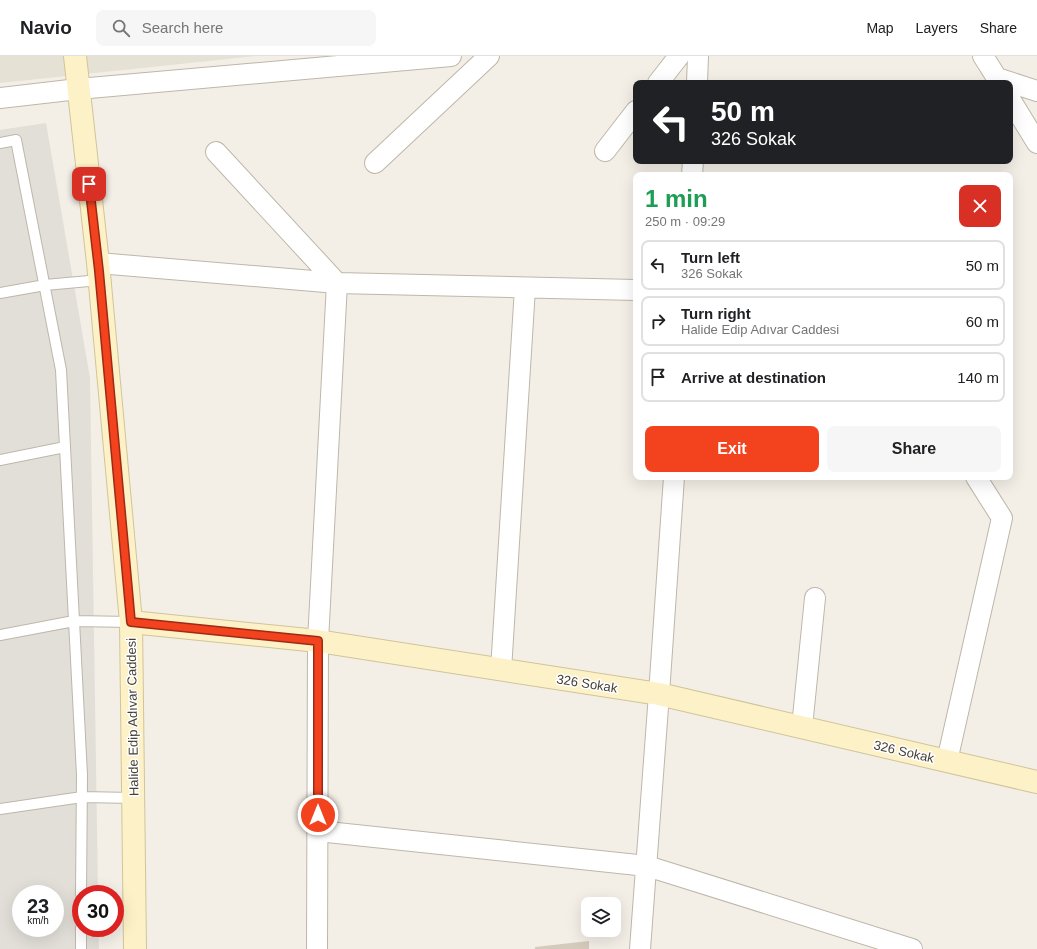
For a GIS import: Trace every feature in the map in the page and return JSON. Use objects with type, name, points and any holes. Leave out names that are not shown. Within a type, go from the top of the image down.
[{"type":"street","name":"Halide Edip Adıvar Caddesi","points":[[75,56],[99,271],[131,622],[135,949]]},
{"type":"street","points":[[0,98],[78,89],[451,56]]},
{"type":"street","points":[[375,163],[489,56]]},
{"type":"street","points":[[660,80],[679,56]]},
{"type":"street","points":[[697,80],[698,56]]},
{"type":"street","points":[[983,56],[998,80]]},
{"type":"street","points":[[1013,84],[1037,91]]},
{"type":"street","points":[[1013,104],[1037,142]]},
{"type":"street","points":[[605,151],[633,115]]},
{"type":"street","points":[[216,152],[337,283],[318,641],[317,949]]},
{"type":"street","points":[[99,271],[337,283],[633,290]]},
{"type":"street","points":[[501,670],[525,288]]},
{"type":"street","points":[[640,949],[674,480]]},
{"type":"street","points":[[947,761],[1002,518],[978,480]]},
{"type":"street","points":[[802,728],[815,598]]},
{"type":"street","name":"326 Sokak","points":[[131,622],[318,641],[659,694],[1037,782]]},
{"type":"street","points":[[318,830],[647,866],[912,949]]},
{"type":"lane","points":[[0,143],[16,140],[61,370],[82,797],[81,885]]},
{"type":"lane","points":[[0,293],[45,285],[99,271]]},
{"type":"lane","points":[[0,460],[65,447]]},
{"type":"lane","points":[[0,635],[74,621],[131,622]]},
{"type":"lane","points":[[0,809],[82,797],[133,798]]},
{"type":"lane","points":[[81,937],[81,949]]},
{"type":"shaded area","points":[[0,56],[257,56],[0,83]]},
{"type":"shaded area","points":[[46,123],[90,378],[98,885],[72,885],[72,937],[98,937],[99,949],[0,949],[0,130]]},
{"type":"building","points":[[589,941],[589,949],[535,949],[535,947]]},
{"type":"route","points":[[89,184],[99,271],[131,622],[318,641],[318,815]]}]
